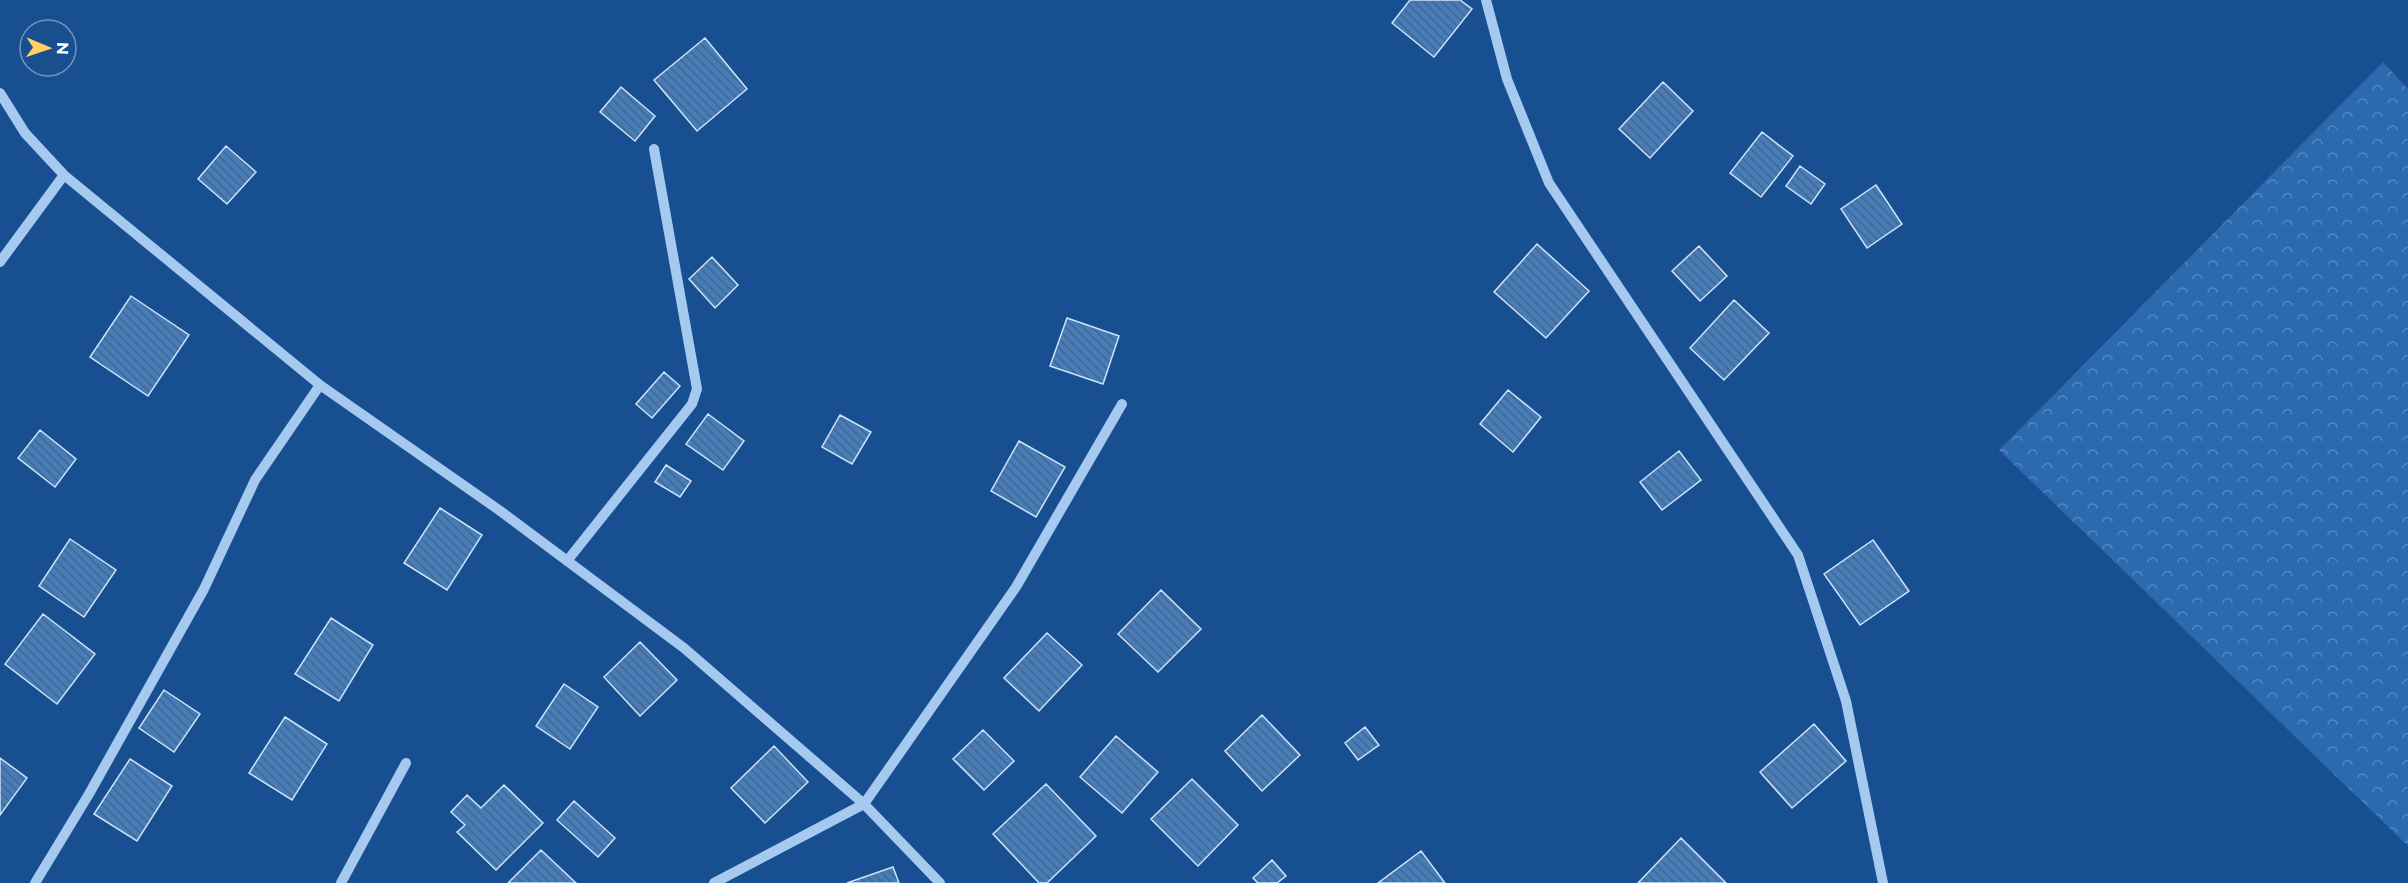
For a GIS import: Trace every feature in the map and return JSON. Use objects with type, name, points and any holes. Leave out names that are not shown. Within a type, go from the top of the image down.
[{"type":"street","points":[[1486,0],[1507,79],[1549,183],[1798,555],[1846,701],[1883,883]]},
{"type":"street","points":[[0,93],[25,133],[64,175],[320,385],[567,561],[684,648],[864,804],[940,883]]},
{"type":"street","points":[[567,561],[692,404],[698,389],[654,149]]},
{"type":"street","points":[[0,262],[64,175]]},
{"type":"street","points":[[35,883],[89,794],[204,589],[255,480],[320,385]]},
{"type":"street","points":[[714,883],[864,804],[1016,587],[1122,404]]},
{"type":"street","points":[[341,883],[406,764]]},
{"type":"green space","points":[[2383,62],[2408,89],[2408,846],[1999,450]]},
{"type":"building","points":[[1410,0],[1460,0],[1472,9],[1434,57],[1392,23]]},
{"type":"building","points":[[705,38],[747,89],[697,131],[654,80]]},
{"type":"building","points":[[1663,82],[1693,111],[1650,158],[1619,129]]},
{"type":"building","points":[[621,87],[655,116],[635,141],[600,112]]},
{"type":"building","points":[[1762,132],[1793,156],[1761,197],[1730,173]]},
{"type":"building","points":[[226,146],[256,172],[227,204],[198,179]]},
{"type":"building","points":[[1800,166],[1825,184],[1811,204],[1786,186]]},
{"type":"building","points":[[1876,185],[1902,224],[1867,248],[1841,209]]},
{"type":"building","points":[[1537,244],[1589,291],[1546,338],[1494,292]]},
{"type":"building","points":[[1699,246],[1727,276],[1700,301],[1672,271]]},
{"type":"building","points":[[712,257],[738,285],[715,308],[689,279]]},
{"type":"building","points":[[131,296],[189,335],[148,396],[90,357]]},
{"type":"building","points":[[1734,300],[1769,333],[1724,380],[1690,348]]},
{"type":"building","points":[[1067,318],[1119,336],[1103,384],[1050,366]]},
{"type":"building","points":[[664,372],[680,386],[652,418],[636,404]]},
{"type":"building","points":[[1508,390],[1541,417],[1513,452],[1480,424]]},
{"type":"building","points":[[708,414],[744,441],[723,470],[686,444]]},
{"type":"building","points":[[840,415],[871,432],[852,464],[822,447]]},
{"type":"building","points":[[40,430],[76,459],[55,487],[18,458]]},
{"type":"building","points":[[1019,441],[1065,467],[1036,517],[991,491]]},
{"type":"building","points":[[1679,451],[1701,480],[1662,510],[1640,482]]},
{"type":"building","points":[[666,465],[691,481],[680,497],[655,482]]},
{"type":"building","points":[[440,508],[482,535],[447,590],[404,563]]},
{"type":"building","points":[[70,539],[116,570],[84,617],[39,586]]},
{"type":"building","points":[[1873,540],[1909,591],[1860,625],[1824,574]]},
{"type":"building","points":[[1161,590],[1201,629],[1158,672],[1118,634]]},
{"type":"building","points":[[43,614],[95,654],[57,704],[5,664]]},
{"type":"building","points":[[331,618],[373,645],[339,701],[295,674]]},
{"type":"building","points":[[1047,633],[1082,665],[1039,711],[1004,678]]},
{"type":"building","points":[[640,642],[677,680],[640,716],[604,677]]},
{"type":"building","points":[[564,684],[598,707],[570,749],[536,726]]},
{"type":"building","points":[[164,690],[200,714],[174,752],[139,728]]},
{"type":"building","points":[[1262,715],[1300,755],[1262,791],[1225,751]]},
{"type":"building","points":[[285,717],[327,744],[292,800],[249,773]]},
{"type":"building","points":[[1814,724],[1846,761],[1792,808],[1760,772]]},
{"type":"building","points":[[1365,727],[1379,745],[1358,760],[1345,743]]},
{"type":"building","points":[[983,730],[1014,761],[984,790],[953,759]]},
{"type":"building","points":[[1116,736],[1158,772],[1122,813],[1080,777]]},
{"type":"building","points":[[774,746],[808,782],[765,823],[731,788]]},
{"type":"building","points":[[0,758],[27,778],[0,815]]},
{"type":"building","points":[[130,759],[172,786],[137,841],[94,814]]},
{"type":"building","points":[[1192,779],[1238,825],[1198,866],[1151,819]]},
{"type":"building","points":[[1046,784],[1096,836],[1047,883],[1039,883],[993,834]]},
{"type":"building","points":[[504,785],[543,823],[496,870],[457,832],[465,825],[451,812],[467,795],[481,808]]},
{"type":"building","points":[[574,801],[615,838],[598,857],[557,820]]},
{"type":"building","points":[[1681,838],[1726,883],[1638,883]]},
{"type":"building","points":[[541,850],[576,883],[508,883]]},
{"type":"building","points":[[1421,851],[1445,883],[1378,883]]},
{"type":"building","points":[[1272,860],[1286,876],[1277,883],[1258,883],[1253,878]]},
{"type":"building","points":[[893,867],[899,883],[847,883]]}]
